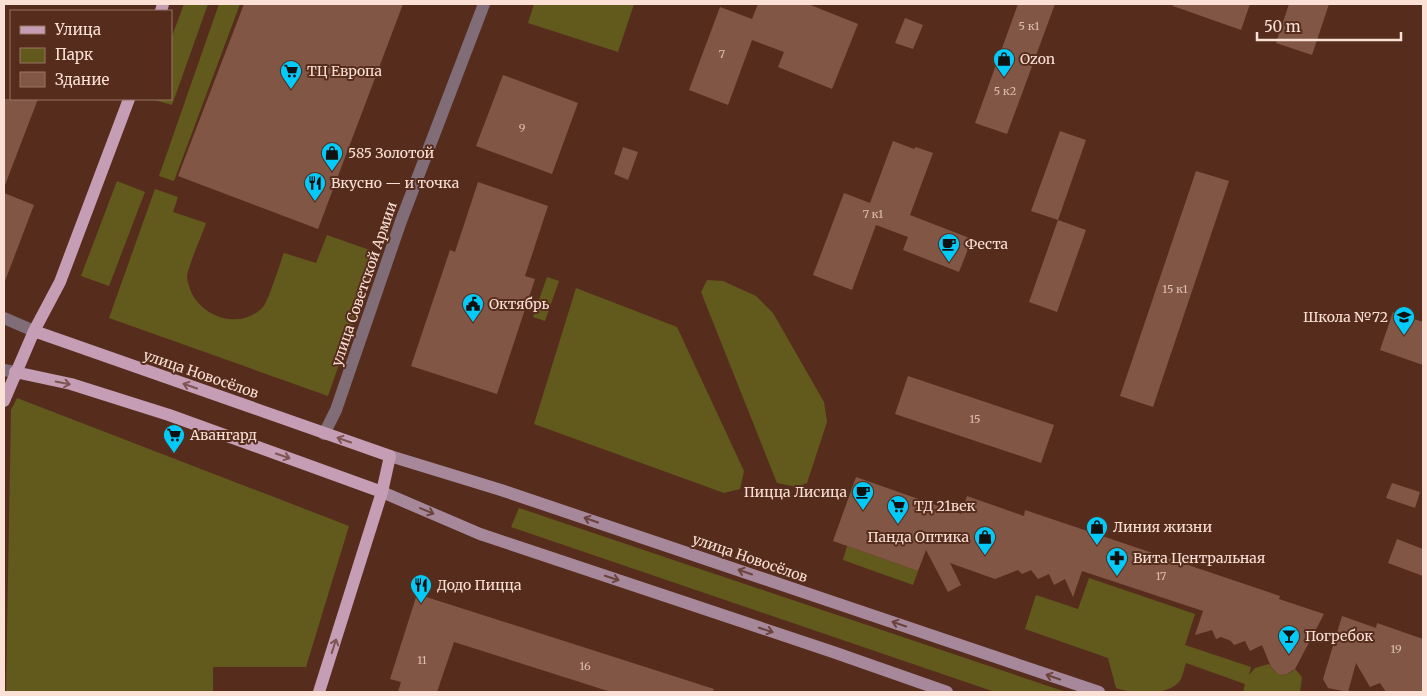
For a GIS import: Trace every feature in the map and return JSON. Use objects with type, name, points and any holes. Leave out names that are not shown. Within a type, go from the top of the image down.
[{"type":"main road","points":[[4,401],[9,371],[34,331],[60,282],[129,100]]},
{"type":"main road","name":"улица Новосёлов","points":[[34,331],[324,434],[501,490],[1099,692]]},
{"type":"main road","points":[[9,371],[71,384],[169,415],[382,492],[480,534],[947,692]]},
{"type":"main road","points":[[319,692],[382,492],[390,456]]},
{"type":"street","name":"улица Советской Армии","points":[[324,434],[336,410],[401,221],[484,4]]},
{"type":"street","name":"улица Новосёлов","points":[[4,318],[34,331]]},
{"type":"green space","points":[[184,4],[208,4],[172,105],[154,100],[172,100],[172,36]]},
{"type":"green space","points":[[219,4],[240,4],[174,181],[159,176]]},
{"type":"green space","points":[[534,4],[634,4],[618,52],[528,23]]},
{"type":"green space","points":[[117,181],[145,192],[109,286],[81,276]]},
{"type":"green space","points":[[155,189],[178,197],[173,212],[206,223],[189,267],[187,279],[194,297],[210,312],[220,317],[232,319],[254,315],[265,303],[284,253],[316,263],[327,235],[378,253],[328,396],[109,318]]},
{"type":"green space","points":[[547,277],[559,281],[545,321],[533,317]]},
{"type":"green space","points":[[707,280],[723,281],[756,296],[773,313],[824,402],[827,422],[807,483],[797,487],[777,483],[701,292]]},
{"type":"green space","points":[[576,288],[677,327],[744,471],[740,489],[724,493],[534,424]]},
{"type":"green space","points":[[17,398],[349,526],[306,667],[213,667],[213,692],[6,692],[11,410]]},
{"type":"green space","points":[[519,508],[1066,692],[995,692],[511,527]]},
{"type":"green space","points":[[847,546],[918,571],[913,585],[843,560]]},
{"type":"green space","points":[[1089,578],[1195,614],[1185,645],[1251,667],[1249,675],[1255,668],[1269,664],[1274,671],[1284,675],[1295,669],[1302,677],[1300,692],[1243,692],[1245,684],[1186,663],[1179,682],[1166,690],[1158,692],[1132,692],[1116,688],[1108,658],[1025,629],[1036,595],[1078,609]]},
{"type":"building","name":"ТЦ Европа","points":[[244,4],[403,4],[318,229],[178,176]]},
{"type":"building","points":[[758,4],[808,4],[858,24],[832,89],[778,67],[784,52],[752,40],[728,105],[689,90],[720,7],[752,19]]},
{"type":"building","points":[[1018,4],[1055,4],[1007,134],[975,123]]},
{"type":"building","points":[[1173,4],[1250,4],[1241,30],[1173,6]]},
{"type":"building","points":[[1289,4],[1329,4],[1312,55],[1276,43]]},
{"type":"building","points":[[905,18],[923,25],[913,49],[895,43]]},
{"type":"building","points":[[503,75],[578,103],[552,174],[476,146]]},
{"type":"building","points":[[4,99],[38,100],[5,185]]},
{"type":"building","points":[[1060,131],[1086,140],[1058,220],[1031,211]]},
{"type":"building","points":[[893,141],[914,149],[916,147],[933,153],[910,215],[972,239],[959,272],[903,250],[908,237],[876,225],[852,290],[813,275],[844,193],[870,203]]},
{"type":"building","points":[[623,147],[638,152],[628,180],[614,174]]},
{"type":"building","points":[[1196,171],[1229,181],[1153,407],[1120,396]]},
{"type":"building","name":"Октябрь","points":[[478,182],[548,206],[525,276],[535,279],[497,394],[411,366],[450,250],[455,252]]},
{"type":"building","points":[[4,193],[34,205],[5,281],[4,281]]},
{"type":"building","points":[[1058,220],[1086,230],[1057,312],[1029,302]]},
{"type":"building","name":"Школа №72","points":[[1393,312],[1423,322],[1423,365],[1380,350]]},
{"type":"building","points":[[908,376],[1054,425],[1041,463],[895,414]]},
{"type":"building","points":[[856,477],[961,514],[967,496],[1024,516],[1025,510],[1280,596],[1279,599],[1324,614],[1295,669],[1282,675],[1278,674],[1271,667],[1262,645],[1250,651],[1245,641],[1234,645],[1231,641],[1221,637],[1216,639],[1212,630],[1195,635],[1203,611],[1082,571],[1073,597],[1065,579],[1054,585],[1049,574],[1038,579],[1031,570],[1022,574],[1018,570],[995,579],[950,563],[961,585],[948,592],[926,550],[918,571],[833,541]]},
{"type":"building","points":[[1392,483],[1420,492],[1415,508],[1386,498]]},
{"type":"building","points":[[1397,539],[1423,549],[1423,576],[1388,563]]},
{"type":"building","points":[[417,594],[714,689],[713,692],[611,692],[454,642],[437,692],[398,692],[401,682],[390,679]]},
{"type":"building","points":[[1342,616],[1376,628],[1377,623],[1423,639],[1423,692],[1386,692],[1380,683],[1370,687],[1356,663],[1348,692],[1328,688],[1323,679]]},
{"type":"place","name":"Ozon","points":[[1004,78]]},
{"type":"place","name":"ТЦ Европа","points":[[291,90]]},
{"type":"place","name":"585 Золотой","points":[[332,172]]},
{"type":"place","name":"Вкусно — и точка","points":[[315,202]]},
{"type":"place","name":"Феста","points":[[949,263]]},
{"type":"place","name":"Октябрь","points":[[473,323]]},
{"type":"place","name":"Школа №72","points":[[1404,336]]},
{"type":"place","name":"Авангард","points":[[174,454]]},
{"type":"place","name":"Пицца Лисица","points":[[863,511]]},
{"type":"place","name":"ТД 21век","points":[[898,525]]},
{"type":"place","name":"Линия жизни","points":[[1097,546]]},
{"type":"place","name":"Панда Оптика","points":[[985,556]]},
{"type":"place","name":"Вита Центральная","points":[[1117,577]]},
{"type":"place","name":"Додо Пицца","points":[[421,604]]},
{"type":"place","name":"Погребок","points":[[1289,655]]}]
